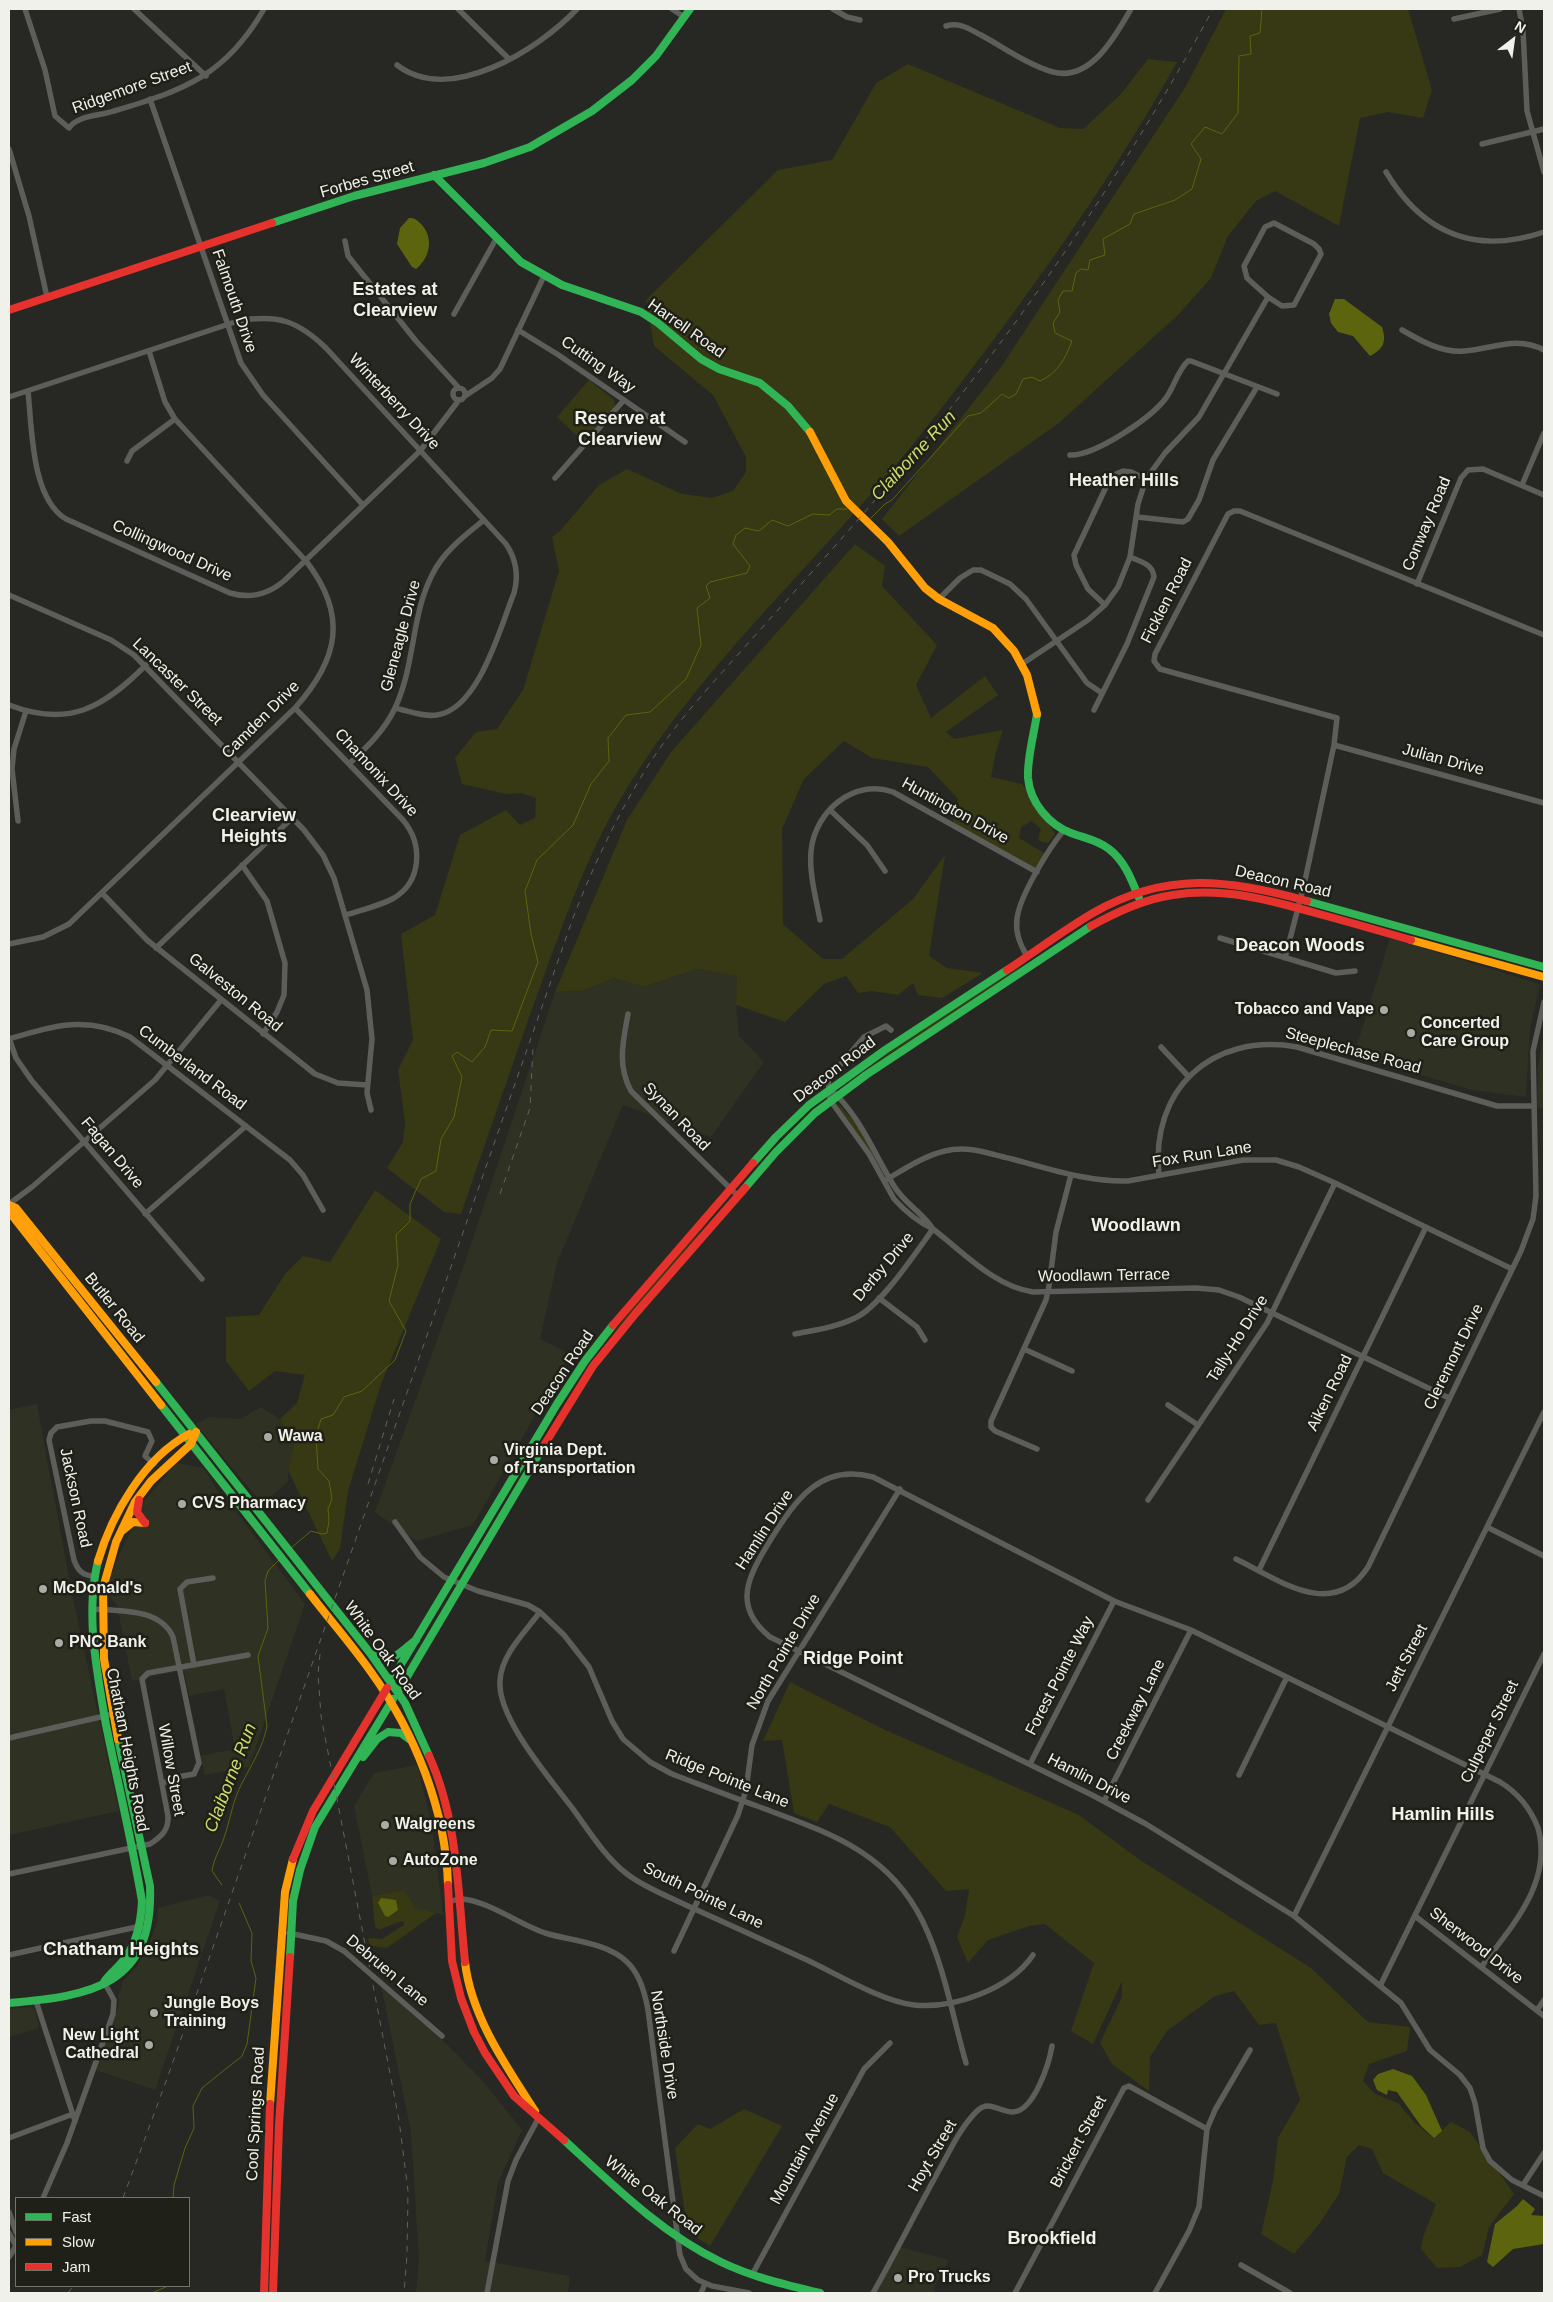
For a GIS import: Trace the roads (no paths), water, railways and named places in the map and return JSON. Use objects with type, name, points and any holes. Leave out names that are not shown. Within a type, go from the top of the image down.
[{"type":"main road","name":"Forbes Street","points":[[9,310],[354,196],[511,155],[545,140],[579,120],[615,94],[637,75],[656,56],[690,9]]},
{"type":"main road","name":"Harrell Road","points":[[434,175],[520,262],[544,276],[579,291],[641,312],[658,323],[690,351],[709,364],[750,379],[768,388],[788,406],[812,434],[846,501],[892,547],[925,588],[939,599],[993,628],[1004,638],[1022,664],[1032,689],[1037,712],[1029,769],[1029,786],[1036,803],[1042,811],[1064,830],[1087,838],[1109,849],[1129,874],[1140,902]]},
{"type":"main road","name":"Deacon Road","points":[[384,1692],[557,1404],[585,1361],[613,1325],[789,1124],[829,1088],[1093,913],[1110,904],[1168,885],[1201,881],[1253,886],[1544,967]]},
{"type":"main road","name":"Deacon Road","points":[[390,1703],[570,1401],[593,1366],[636,1313],[783,1144],[833,1098],[1089,927],[1114,913],[1140,902],[1184,892],[1217,891],[1260,897],[1544,977]]},
{"type":"main road","name":"Butler Road","points":[[9,1205],[16,1208],[196,1432]]},
{"type":"main road","name":"Butler Road","points":[[9,1205],[11,1214],[191,1444]]},
{"type":"main road","name":"Chatham Heights Road","points":[[104,1982],[125,1958],[141,1926],[142,1901],[104,1716],[95,1653],[92,1609],[95,1576],[106,1542],[120,1510],[142,1476],[175,1443],[185,1436],[196,1432]]},
{"type":"main road","name":"Chatham Heights Road","points":[[9,2003],[77,1995],[104,1982],[112,1981],[131,1963],[141,1947],[150,1923],[152,1904],[113,1714],[104,1659],[102,1610],[107,1568],[120,1534],[140,1494],[151,1481],[191,1444],[196,1432]]},
{"type":"main road","name":"White Oak Road","points":[[196,1432],[259,1515],[391,1681],[419,1732],[438,1780],[450,1830],[466,1972],[482,2023],[500,2058],[539,2117]]},
{"type":"main road","name":"White Oak Road","points":[[191,1444],[353,1649],[384,1692],[413,1744],[428,1782],[442,1830],[449,1902],[449,1937],[455,1973],[471,2027],[490,2063],[518,2100],[604,2177],[677,2236],[715,2258],[752,2275],[820,2293]]},
{"type":"main road","points":[[120,1534],[131,1523],[145,1523],[137,1512],[140,1494]]},
{"type":"main road","points":[[370,1653],[386,1660],[394,1658],[406,1645],[416,1640]]},
{"type":"main road","name":"Cool Springs Road","points":[[264,2293],[266,2184],[272,2067],[285,1892],[290,1868],[301,1837],[321,1797],[384,1692]]},
{"type":"main road","name":"Cool Springs Road","points":[[273,2293],[276,2185],[293,1901],[300,1870],[312,1836],[324,1811],[390,1703]]},
{"type":"main road","points":[[348,1773],[384,1732],[400,1733],[413,1744]]},
{"type":"main road","points":[[272,2067],[282,2068]]},
{"type":"main road","points":[[266,2184],[276,2185]]},
{"type":"street","name":"Ridgemore Street","points":[[25,9],[45,70],[55,116],[68,128],[72,123],[86,118],[115,111],[184,88],[206,76],[236,49],[252,30],[264,9]]},
{"type":"street","points":[[134,9],[206,76]]},
{"type":"street","points":[[458,9],[509,59]]},
{"type":"street","points":[[397,65],[416,76],[442,80],[470,75],[509,59],[543,38],[577,9]]},
{"type":"street","points":[[672,9],[684,17]]},
{"type":"street","points":[[833,9],[847,17],[860,20]]},
{"type":"street","points":[[946,26],[962,25],[1040,67],[1054,72],[1067,73],[1086,66],[1099,55],[1116,35],[1131,9]]},
{"type":"street","points":[[1454,19],[1500,9]]},
{"type":"street","points":[[1519,9],[1523,30],[1527,111],[1544,172]]},
{"type":"street","name":"Falmouth Drive","points":[[150,99],[238,358],[254,384],[363,505]]},
{"type":"street","points":[[1482,144],[1544,129]]},
{"type":"street","points":[[9,150],[29,216],[47,297]]},
{"type":"street","points":[[1386,172],[1399,194],[1416,211],[1432,223],[1459,237],[1500,242],[1518,240],[1544,232]]},
{"type":"street","points":[[1274,223],[1314,244],[1320,249],[1321,254],[1294,305],[1282,306],[1268,297],[1248,278],[1244,266],[1265,227],[1274,223]]},
{"type":"street","points":[[454,314],[496,239]]},
{"type":"street","points":[[345,241],[348,256],[416,341],[460,391]]},
{"type":"street","points":[[460,391],[475,389],[497,373],[544,276]]},
{"type":"street","points":[[1022,664],[1088,620],[1105,605],[1118,587],[1130,557],[1136,517],[1146,479],[1164,453],[1199,417],[1268,297]]},
{"type":"street","name":"Winterberry Drive","points":[[9,397],[226,325],[250,319],[273,318],[290,322],[306,330],[326,348],[484,520],[510,549],[516,564],[517,580],[514,593],[478,680],[465,700],[443,714],[424,715],[395,708]]},
{"type":"street","name":"Cutting Way","points":[[518,330],[538,341],[685,442]]},
{"type":"street","points":[[1402,330],[1423,342],[1463,352],[1505,342],[1523,342],[1544,350]]},
{"type":"street","name":"Camden Drive","points":[[9,944],[30,941],[59,930],[102,893],[295,708],[314,685],[326,664],[334,634],[333,614],[327,594],[306,561],[175,418],[165,402],[149,351]]},
{"type":"street","points":[[1070,455],[1081,454],[1129,430],[1152,412],[1167,397],[1188,361],[1277,394]]},
{"type":"street","points":[[1136,517],[1182,522],[1188,519],[1199,500],[1212,460],[1258,387]]},
{"type":"street","name":"Collingwood Drive","points":[[28,391],[40,484],[50,506],[66,519],[237,595],[252,595],[274,588],[306,561],[420,451],[452,409],[460,391]]},
{"type":"street","points":[[456,399],[460,391]]},
{"type":"street","points":[[555,478],[624,400]]},
{"type":"street","points":[[127,462],[132,450],[175,418]]},
{"type":"street","points":[[1522,485],[1544,433]]},
{"type":"street","name":"Conway Road","points":[[1417,584],[1464,474],[1473,468],[1483,468],[1544,495]]},
{"type":"street","points":[[1105,605],[1088,589],[1076,566],[1076,550],[1109,481],[1123,471],[1131,472],[1146,479]]},
{"type":"street","name":"Ficklen Road","points":[[1285,958],[1334,745],[1337,718],[1176,674],[1160,669],[1155,664],[1155,654],[1225,517],[1234,511],[1240,511],[1544,635]]},
{"type":"street","name":"Gleneagle Drive","points":[[350,764],[376,738],[395,708],[403,685],[423,597],[429,580],[453,546],[484,520]]},
{"type":"street","points":[[1094,710],[1131,634],[1154,577],[1153,570],[1149,565],[1130,557]]},
{"type":"street","points":[[939,599],[969,571],[981,570],[1010,584],[1021,593],[1055,642],[1087,683],[1102,693]]},
{"type":"street","name":"Lancaster Street","points":[[9,595],[110,640],[146,666],[314,842],[326,860],[334,878],[370,1005],[372,1039],[367,1085],[368,1101],[371,1110]]},
{"type":"street","points":[[9,705],[43,714],[62,714],[95,706],[116,693],[146,666]]},
{"type":"street","name":"Chamonix Drive","points":[[295,708],[408,826],[415,841],[417,855],[411,880],[400,893],[387,901],[346,915]]},
{"type":"street","points":[[18,821],[12,780],[12,763],[14,749],[26,711]]},
{"type":"street","name":"Julian Drive","points":[[1334,745],[1544,803]]},
{"type":"street","name":"Huntington Drive","points":[[820,920],[811,874],[811,851],[818,826],[830,810],[844,797],[855,791],[870,788],[886,790],[1037,872]]},
{"type":"street","points":[[830,810],[867,845],[885,871]]},
{"type":"street","points":[[156,948],[292,818]]},
{"type":"street","points":[[1027,956],[1018,938],[1016,920],[1019,908],[1037,872],[1064,830]]},
{"type":"street","points":[[242,865],[267,901],[285,963],[284,995],[277,1012],[263,1034]]},
{"type":"street","name":"Galveston Road","points":[[102,893],[136,930],[156,948],[263,1034],[321,1077],[338,1083],[367,1085]]},
{"type":"street","points":[[1220,938],[1336,972],[1355,971]]},
{"type":"street","points":[[9,1205],[155,1080],[221,1000]]},
{"type":"street","name":"Cleremont Drive","points":[[1236,1559],[1314,1594],[1337,1593],[1355,1583],[1368,1567],[1530,1229],[1535,1206],[1533,1051],[1544,1002]]},
{"type":"street","name":"Synan Road","points":[[628,1014],[621,1059],[624,1076],[631,1090],[738,1196]]},
{"type":"street","name":"Cumberland Road","points":[[9,1039],[53,1026],[81,1024],[100,1025],[130,1037],[297,1167],[323,1210]]},
{"type":"street","points":[[833,1098],[828,1079],[864,1038],[886,1026],[891,1030]]},
{"type":"street","name":"Fagan Drive","points":[[9,1039],[24,1070],[202,1279]]},
{"type":"street","name":"Steeplechase Road","points":[[1159,1176],[1157,1147],[1162,1122],[1173,1096],[1189,1077],[1210,1060],[1226,1052],[1252,1045],[1274,1043],[1315,1052],[1497,1106],[1534,1106]]},
{"type":"street","points":[[1161,1046],[1189,1077]]},
{"type":"street","name":"Woodlawn Terrace","points":[[833,1098],[887,1179],[902,1208],[1006,1284],[1023,1290],[1048,1292],[1208,1288],[1239,1297],[1449,1398]]},
{"type":"street","points":[[145,1214],[246,1126]]},
{"type":"street","name":"Fox Run Lane","points":[[887,1179],[929,1156],[958,1149],[977,1150],[1071,1175],[1114,1181],[1159,1176],[1243,1160],[1265,1159],[1288,1163],[1335,1183],[1512,1269]]},
{"type":"street","points":[[1037,1450],[993,1430],[991,1421],[1048,1292],[1054,1240],[1071,1175]]},
{"type":"street","name":"Tally-Ho Drive","points":[[1148,1500],[1273,1313],[1335,1183]]},
{"type":"street","name":"Aiken Road","points":[[1259,1570],[1426,1227]]},
{"type":"street","name":"Derby Drive","points":[[795,1334],[855,1318],[866,1312],[933,1229]]},
{"type":"street","points":[[879,1298],[917,1327],[925,1340]]},
{"type":"street","points":[[1024,1349],[1072,1371]]},
{"type":"street","points":[[1168,1405],[1198,1425]]},
{"type":"street","name":"Jett Street","points":[[1294,1916],[1544,1412]]},
{"type":"street","name":"Jackson Road","points":[[95,1576],[84,1575],[79,1572],[74,1560],[49,1440],[50,1433],[57,1427],[98,1420],[148,1432],[152,1441],[145,1456],[154,1464]]},
{"type":"street","name":"Hamlin Drive","points":[[1482,1966],[1532,1898],[1539,1881],[1543,1861],[1539,1832],[1529,1809],[1508,1787],[1192,1630],[1114,1601],[900,1489],[864,1474],[846,1474],[826,1479],[809,1489],[797,1501],[760,1557],[748,1584],[746,1599],[750,1613],[764,1632],[798,1652],[1030,1764],[1146,1824],[1294,1916],[1381,1984],[1406,2008],[1430,2050],[1466,2082],[1473,2096],[1481,2142],[1486,2155],[1502,2173],[1544,2196]]},
{"type":"street","name":"North Pointe Drive","points":[[674,1950],[733,1827],[743,1801],[752,1745],[760,1719],[776,1687],[900,1489]]},
{"type":"street","name":"Ridge Pointe Lane","points":[[395,1522],[420,1557],[444,1577],[484,1593],[528,1605],[540,1612],[564,1635],[585,1662],[594,1678],[612,1721],[631,1747],[660,1768],[832,1834],[857,1848],[884,1870],[907,1896],[923,1922],[935,1954],[966,2063]]},
{"type":"street","points":[[1487,1526],[1544,1556]]},
{"type":"street","points":[[194,1665],[180,1589],[187,1582],[213,1578]]},
{"type":"street","name":"Forest Pointe Way","points":[[1030,1764],[1114,1601]]},
{"type":"street","points":[[92,1609],[151,1616],[163,1622],[173,1637],[199,1763],[194,1774],[172,1778],[162,1784]]},
{"type":"street","name":"South Pointe Lane","points":[[540,1612],[509,1654],[502,1668],[500,1691],[511,1720],[534,1757],[613,1861],[638,1881],[895,2000],[924,2005],[949,2002],[996,1987],[1022,1969],[1033,1955]]},
{"type":"street","name":"Creekway Lane","points":[[1104,1801],[1192,1630]]},
{"type":"street","name":"Culpeper Street","points":[[1381,1984],[1544,1654]]},
{"type":"street","points":[[180,1667],[248,1655]]},
{"type":"street","name":"Willow Street","points":[[9,1874],[132,1848],[158,1839],[167,1826],[168,1816],[141,1682],[143,1676],[148,1673],[180,1667]]},
{"type":"street","points":[[1239,1775],[1287,1677]]},
{"type":"street","points":[[9,1738],[113,1714]]},
{"type":"street","points":[[449,1902],[459,1899]]},
{"type":"street","name":"Northside Drive","points":[[459,1899],[490,1908],[544,1932],[603,1948],[620,1956],[635,1971],[648,2010],[680,2254],[686,2269],[705,2284]]},
{"type":"street","name":"Sherwood Drive","points":[[1415,1916],[1482,1966],[1544,2016]]},
{"type":"street","points":[[9,1954],[141,1926]]},
{"type":"street","name":"Debruen Lane","points":[[281,1933],[326,1941],[344,1951],[442,2036]]},
{"type":"street","points":[[43,2197],[114,2009],[113,1997],[104,1982]]},
{"type":"street","points":[[1536,2010],[1544,2000]]},
{"type":"street","points":[[36,2001],[74,2118]]},
{"type":"street","name":"Mountain Avenue","points":[[752,2275],[864,2069],[890,2043]]},
{"type":"street","name":"Hoyt Street","points":[[873,2293],[957,2136],[981,2108],[991,2106],[1011,2112],[1024,2107],[1035,2093],[1046,2070],[1052,2046]]},
{"type":"street","points":[[1155,2293],[1189,2231],[1199,2207],[1207,2129],[1222,2096],[1250,2050]]},
{"type":"street","name":"Brickert Street","points":[[1014,2293],[1124,2088],[1129,2086],[1207,2129]]},
{"type":"street","points":[[487,2293],[508,2181],[516,2160],[539,2117]]},
{"type":"street","points":[[9,2138],[74,2118]]},
{"type":"street","points":[[1523,2185],[1544,2153]]},
{"type":"street","points":[[9,2212],[15,2229]]},
{"type":"street","points":[[9,2233],[15,2244]]},
{"type":"street","points":[[1241,2265],[1290,2293]]},
{"type":"street","points":[[701,2293],[705,2284],[750,2293]]},
{"type":"waterway","name":"Claiborne Run","points":[[871,518],[885,504],[892,500],[968,416],[981,413],[1002,394],[1009,398],[1016,394],[1023,379],[1032,377],[1040,381],[1052,374],[1060,365],[1072,341],[1055,333],[1053,323],[1060,312],[1058,300],[1063,291],[1072,291],[1076,273],[1081,269],[1088,270],[1090,260],[1105,255],[1103,239],[1130,224],[1134,214],[1175,200],[1192,189],[1201,159],[1191,144],[1205,127],[1222,134],[1238,113],[1239,56],[1251,54],[1250,36],[1260,33],[1262,9]]},
{"type":"waterway","name":"Claiborne Run","points":[[291,1548],[311,1531],[322,1534],[327,1533],[328,1509],[332,1499],[329,1481],[318,1469],[316,1436],[321,1419],[333,1415],[344,1397],[362,1391],[395,1360],[406,1331],[389,1301],[398,1265],[396,1235],[410,1221],[410,1204],[421,1179],[436,1171],[441,1139],[454,1117],[462,1077],[452,1056],[457,1052],[472,1062],[485,1047],[491,1030],[512,1031],[538,962],[531,934],[525,891],[537,860],[573,825],[591,784],[609,761],[608,738],[626,715],[650,712],[686,679],[701,645],[697,608],[710,598],[706,586],[710,582],[747,573],[750,566],[733,544],[736,535],[745,528],[759,531],[772,520],[788,526],[813,514],[829,515],[837,509],[847,509]]},
{"type":"waterway","name":"Claiborne Run","points":[[222,1885],[212,1871],[213,1866],[224,1838],[236,1796],[260,1748],[267,1726],[258,1656],[268,1628],[265,1581],[268,1571],[279,1560]]},
{"type":"waterway","name":"Claiborne Run","points":[[173,2197],[174,2185],[185,2148],[194,2128],[193,2106],[202,2088],[242,2056],[247,2044],[256,1978],[251,1961],[252,1933],[239,1903]]},
{"type":"waterway","name":"Claiborne Run","points":[[152,2293],[166,2287]]},
{"type":"railway","points":[[123,2197],[168,2076],[573,918],[613,828],[641,777],[679,723],[893,479],[996,349],[1074,239],[1110,183],[1146,126],[1213,9]]},
{"type":"railway","points":[[500,1194],[530,1108],[533,1047]]},
{"type":"railway","points":[[368,1484],[394,1399]]},
{"type":"railway","points":[[320,1654],[318,1674],[321,1716],[399,2120],[408,2191],[407,2255],[404,2293]]},
{"type":"railway","points":[[68,2293],[72,2287]]},
{"type":"place","name":"Tobacco and Vape","points":[[1384,1010]]},
{"type":"place","name":"Concerted Care Group","points":[[1411,1033]]},
{"type":"place","name":"Wawa","points":[[268,1437]]},
{"type":"place","name":"Virginia Dept. of Transportation","points":[[494,1460]]},
{"type":"place","name":"CVS Pharmacy","points":[[182,1504]]},
{"type":"place","name":"McDonald's","points":[[43,1589]]},
{"type":"place","name":"PNC Bank","points":[[59,1643]]},
{"type":"place","name":"Walgreens","points":[[385,1825]]},
{"type":"place","name":"AutoZone","points":[[393,1861]]},
{"type":"place","name":"Jungle Boys Training","points":[[154,2013]]},
{"type":"place","name":"New Light Cathedral","points":[[149,2045]]},
{"type":"place","name":"Pro Trucks","points":[[898,2278]]},
{"type":"district","name":"Estates at Clearview","points":[[395,300]]},
{"type":"district","name":"Reserve at Clearview","points":[[620,429]]},
{"type":"district","name":"Heather Hills","points":[[1124,481]]},
{"type":"district","name":"Clearview Heights","points":[[254,826]]},
{"type":"district","name":"Deacon Woods","points":[[1300,946]]},
{"type":"district","name":"Woodlawn","points":[[1136,1226]]},
{"type":"district","name":"Ridge Point","points":[[853,1659]]},
{"type":"district","name":"Hamlin Hills","points":[[1443,1815]]},
{"type":"district","name":"Chatham Heights","points":[[121,1950]]},
{"type":"district","name":"Brookfield","points":[[1052,2239]]}]
